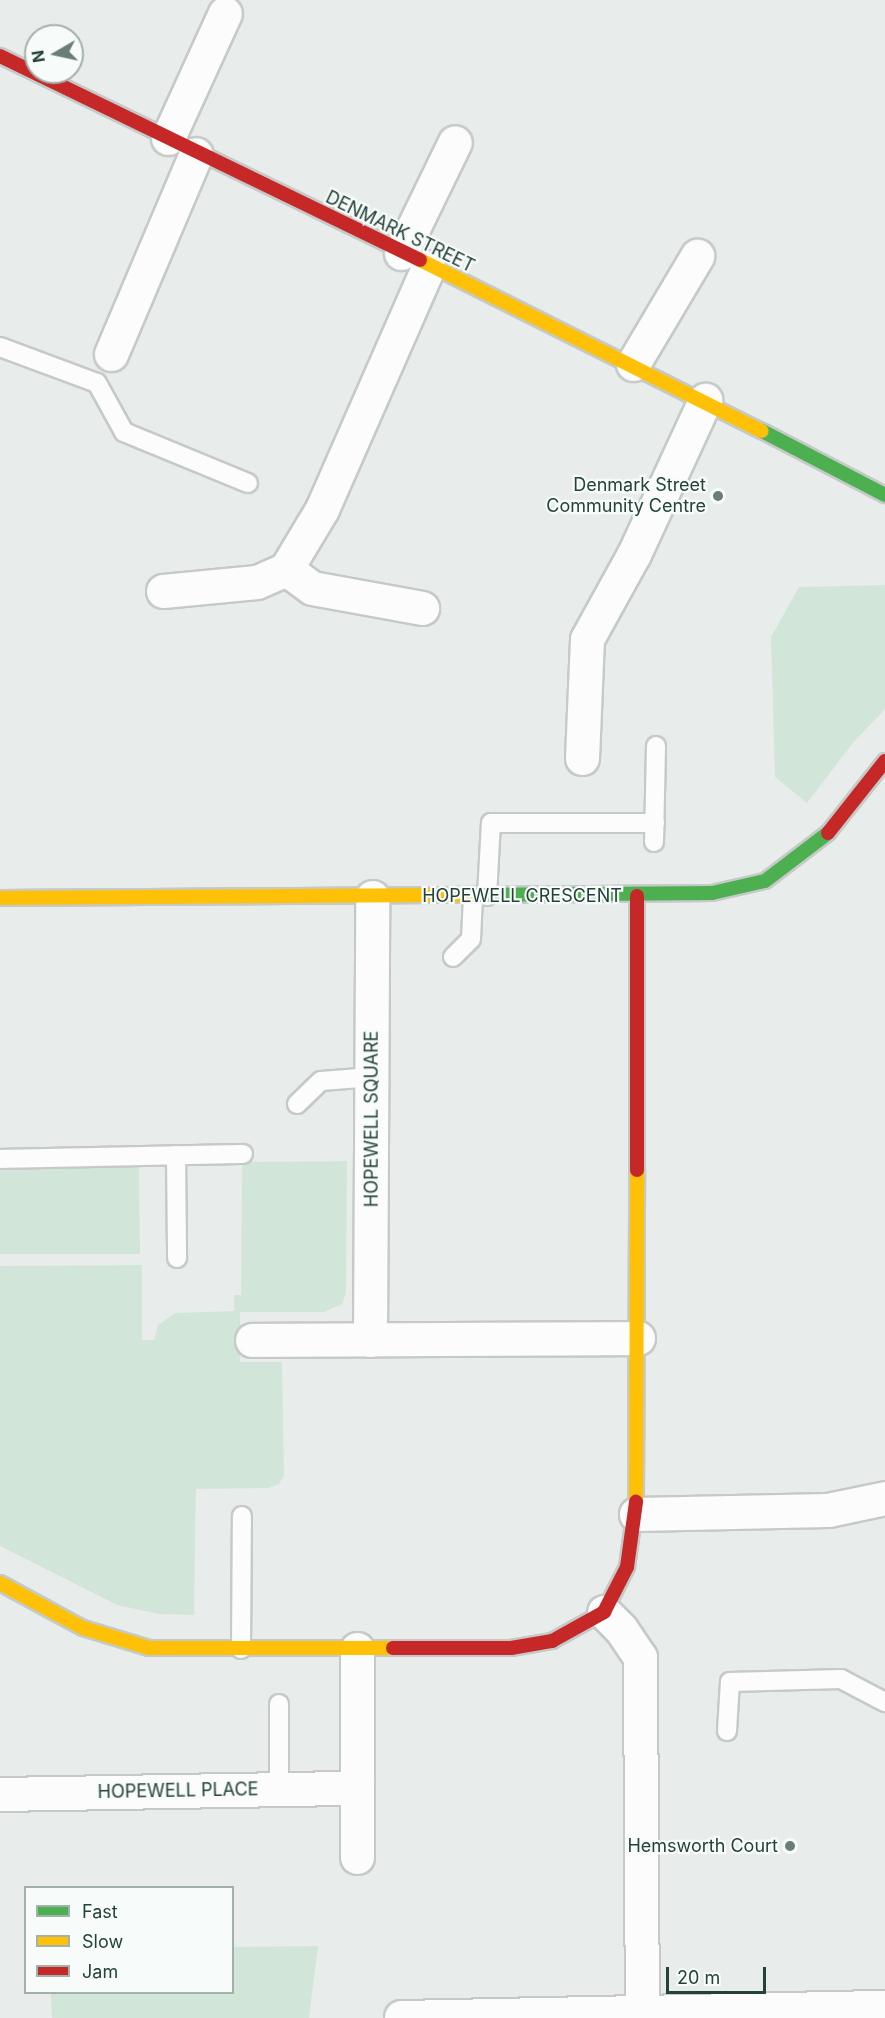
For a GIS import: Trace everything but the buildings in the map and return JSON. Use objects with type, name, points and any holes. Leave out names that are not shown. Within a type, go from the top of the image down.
[{"type":"street","points":[[111,354],[225,13]]},
{"type":"street","name":"DENMARK STREET","points":[[0,56],[415,260],[633,364],[785,440],[885,495]]},
{"type":"street","points":[[163,591],[257,582],[286,569],[322,509],[415,260],[455,142]]},
{"type":"street","points":[[633,364],[697,256]]},
{"type":"street","points":[[582,758],[587,639],[634,554],[705,400]]},
{"type":"street","points":[[286,569],[312,588],[422,608]]},
{"type":"street","points":[[637,896],[712,893],[765,881],[798,859],[833,829],[885,761]]},
{"type":"street","name":"HOPEWELL CRESCENT","points":[[0,897],[637,896],[636,1514],[627,1567],[604,1612]]},
{"type":"street","name":"HOPEWELL SQUARE","points":[[370,1340],[373,1077],[372,897]]},
{"type":"street","points":[[252,1340],[638,1338]]},
{"type":"street","points":[[636,1514],[828,1510],[885,1498]]},
{"type":"street","points":[[0,1583],[83,1628],[149,1648],[510,1648],[552,1641],[604,1612],[621,1629],[640,1657],[642,2012]]},
{"type":"street","points":[[357,1649],[357,1857]]},
{"type":"street","name":"HOPEWELL PLACE","points":[[0,1794],[356,1788]]},
{"type":"street","points":[[401,2017],[885,2007]]},
{"type":"lane","points":[[0,347],[97,383],[124,432],[248,483]]},
{"type":"lane","points":[[654,842],[656,746]]},
{"type":"lane","points":[[453,957],[471,939],[491,823],[655,823]]},
{"type":"lane","points":[[297,1104],[321,1080],[373,1077]]},
{"type":"lane","points":[[0,1159],[243,1154]]},
{"type":"lane","points":[[176,1155],[177,1258]]},
{"type":"lane","points":[[241,1649],[242,1516]]},
{"type":"lane","points":[[727,1731],[730,1682],[841,1679],[885,1702]]},
{"type":"lane","points":[[279,1704],[279,1789]]},
{"type":"green space","points":[[885,585],[885,709],[852,744],[807,803],[775,777],[771,637],[799,587]]},
{"type":"green space","points":[[347,1161],[346,1293],[342,1304],[324,1312],[240,1312],[240,1362],[282,1362],[284,1475],[279,1484],[268,1488],[196,1489],[194,1615],[159,1614],[117,1605],[0,1546],[0,1266],[142,1265],[142,1340],[154,1340],[158,1325],[175,1313],[234,1311],[234,1295],[241,1295],[242,1162]]},
{"type":"green space","points":[[139,1162],[140,1254],[0,1254],[0,1164]]},
{"type":"green space","points":[[318,1946],[309,2018],[52,2018],[51,1994],[234,1994],[234,1947]]},
{"type":"traffic: fast","points":[[762,431],[885,495]]},
{"type":"traffic: fast","points":[[475,895],[712,893],[765,881],[828,833]]},
{"type":"traffic: slow","points":[[420,260],[762,431]]},
{"type":"traffic: slow","points":[[0,898],[475,895]]},
{"type":"traffic: slow","points":[[636,1502],[637,1170]]},
{"type":"traffic: slow","points":[[0,1583],[83,1628],[149,1648],[393,1648]]},
{"type":"traffic: jam","points":[[0,56],[420,260]]},
{"type":"traffic: jam","points":[[828,833],[885,761]]},
{"type":"traffic: jam","points":[[637,896],[637,1170]]},
{"type":"traffic: jam","points":[[393,1648],[511,1648],[552,1641],[604,1612],[627,1567],[636,1502]]},
{"type":"place","name":"Denmark Street Community Centre","points":[[718,496]]},
{"type":"place","name":"Hemsworth Court","points":[[790,1846]]}]
